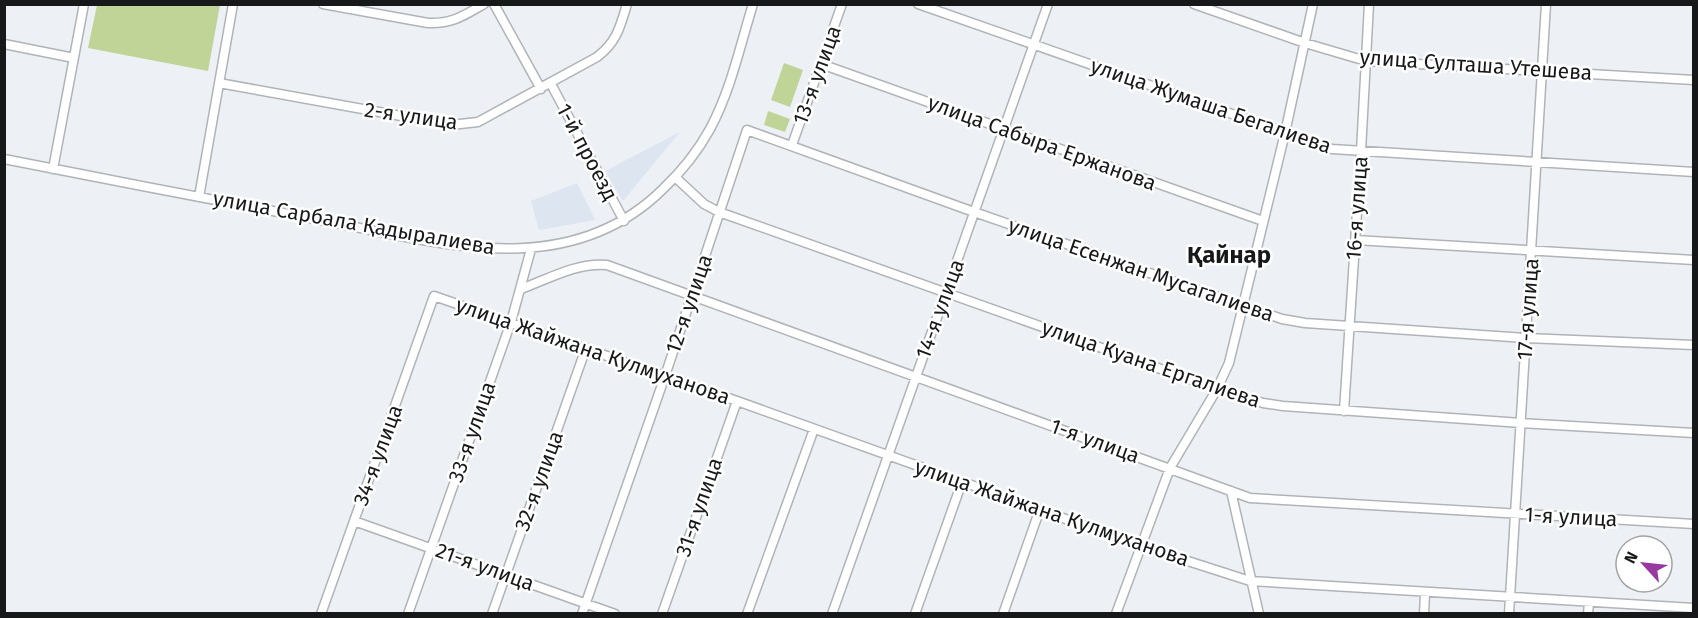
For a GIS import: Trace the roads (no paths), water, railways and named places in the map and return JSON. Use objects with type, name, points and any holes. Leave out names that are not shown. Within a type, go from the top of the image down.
[{"type":"street","points":[[53,169],[84,4]]},
{"type":"street","points":[[199,196],[233,4]]},
{"type":"street","points":[[323,4],[443,24],[457,20],[484,4]]},
{"type":"street","name":"1-й проезд","points":[[494,4],[541,89]]},
{"type":"street","name":"2-я улица","points":[[219,83],[451,125],[478,122],[551,84],[609,48],[618,33],[627,4]]},
{"type":"street","name":"улица Сарбала Қадыралиева","points":[[4,159],[418,239],[495,250],[531,249],[580,239],[624,221],[652,200],[698,150],[711,127],[730,80],[753,4]]},
{"type":"street","name":"13-я улица","points":[[792,145],[842,4]]},
{"type":"street","name":"улица Жумаша Бегалиева","points":[[918,4],[1332,149],[1694,172]]},
{"type":"street","name":"14-я улица","points":[[832,614],[1048,4]]},
{"type":"street","name":"улица Султаша Утешева","points":[[1194,4],[1305,43],[1366,61],[1694,80]]},
{"type":"street","points":[[1116,614],[1170,468],[1229,363],[1285,133],[1313,4]]},
{"type":"street","name":"16-я улица","points":[[1344,411],[1362,152],[1369,4]]},
{"type":"street","name":"17-я улица","points":[[1509,614],[1546,4]]},
{"type":"street","points":[[4,44],[74,58]]},
{"type":"street","name":"улица Сабыра Ержанова","points":[[821,64],[1263,221]]},
{"type":"street","name":"1-й проезд","points":[[551,84],[624,221]]},
{"type":"street","name":"улица Есенжан Мусагалиева","points":[[747,130],[974,213],[1282,319],[1305,323],[1526,338],[1694,345]]},
{"type":"street","name":"12-я улица","points":[[582,614],[747,130]]},
{"type":"street","name":"улица Куана Ергалиева","points":[[675,177],[704,204],[719,212],[1263,403],[1344,411],[1694,433]]},
{"type":"street","points":[[1355,240],[1694,260]]},
{"type":"street","name":"33-я улица","points":[[408,614],[511,322],[531,249]]},
{"type":"street","name":"1-я улица","points":[[521,289],[581,267],[594,264],[607,266],[1250,498],[1694,524]]},
{"type":"street","name":"улица Жайжана Кулмуханова","points":[[434,296],[1141,546],[1250,581],[1589,602],[1669,610],[1694,608]]},
{"type":"street","name":"34-я улица","points":[[321,614],[434,296]]},
{"type":"street","name":"32-я улица","points":[[492,614],[586,348]]},
{"type":"street","name":"31-я улица","points":[[662,614],[737,402]]},
{"type":"street","points":[[747,614],[814,429]]},
{"type":"street","points":[[915,614],[962,482]]},
{"type":"street","points":[[1231,490],[1259,614]]},
{"type":"street","points":[[1003,614],[1040,509]]},
{"type":"street","name":"21-я улица","points":[[354,521],[615,614]]},
{"type":"street","points":[[1424,614],[1425,593]]},
{"type":"street","points":[[1588,614],[1589,602]]},
{"type":"district","name":"Қайнар","points":[[1229,255]]}]
